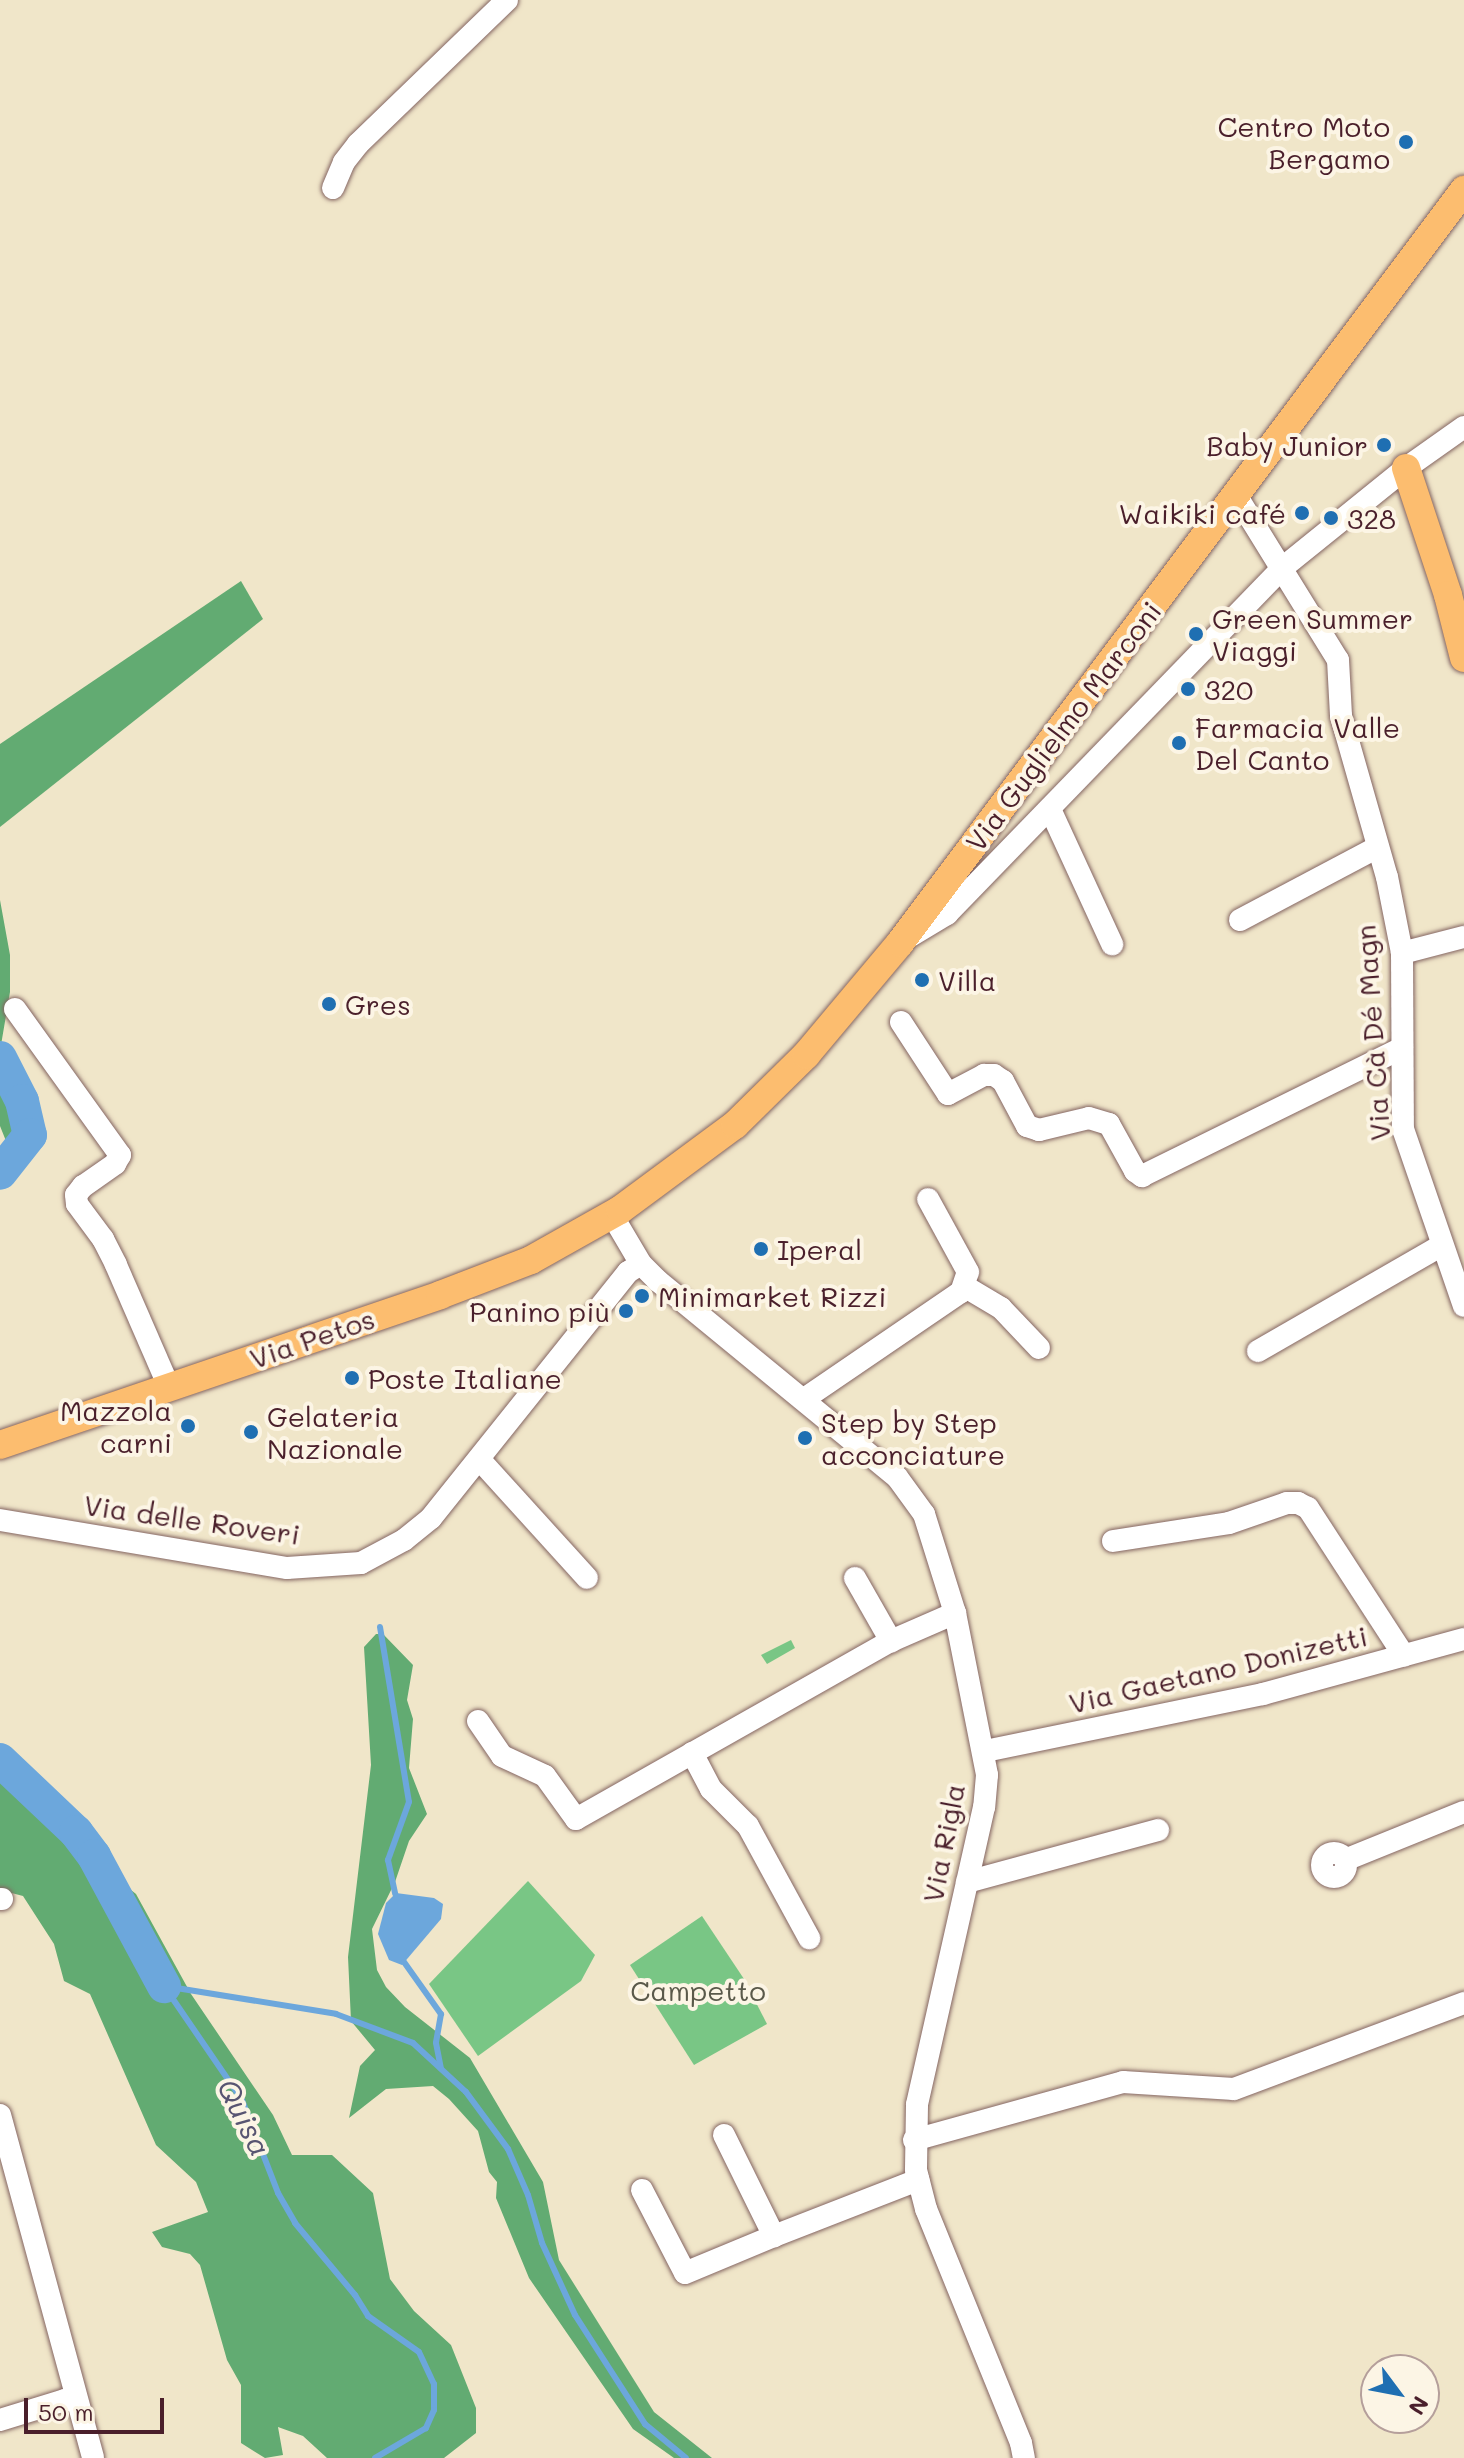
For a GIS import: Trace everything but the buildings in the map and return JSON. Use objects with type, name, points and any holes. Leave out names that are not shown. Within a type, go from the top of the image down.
[{"type":"main road","name":"Via Guglielmo Marconi","points":[[612,1215],[735,1125],[806,1055],[900,943],[1464,190]]},
{"type":"main road","points":[[1406,468],[1448,595],[1464,657]]},
{"type":"main road","name":"Via Petos","points":[[1,1441],[169,1387],[491,1276],[556,1247],[612,1215]]},
{"type":"street","points":[[333,188],[344,162],[358,144],[507,0]]},
{"type":"street","points":[[900,943],[947,914],[1281,569],[1406,468],[1464,427]]},
{"type":"street","name":"Via Cà Dé Magn","points":[[1236,495],[1338,660],[1341,716],[1378,847],[1402,953],[1403,1129],[1464,1306]]},
{"type":"street","points":[[1050,809],[1112,944]]},
{"type":"street","points":[[1240,920],[1378,847]]},
{"type":"street","points":[[958,866],[976,870],[1001,860]]},
{"type":"street","points":[[1402,953],[1464,937]]},
{"type":"street","points":[[15,1009],[120,1155],[115,1164],[83,1186],[76,1195],[77,1204],[103,1239],[169,1387]]},
{"type":"street","points":[[901,1022],[948,1094],[984,1075],[994,1075],[1003,1081],[1027,1126],[1039,1130],[1089,1118],[1109,1124],[1135,1171],[1142,1176],[1402,1048]]},
{"type":"street","points":[[804,1399],[961,1292],[968,1272],[928,1199]]},
{"type":"street","name":"Via Rigla","points":[[612,1215],[641,1264],[911,1492],[924,1514],[955,1613],[985,1751],[987,1775],[984,1807],[917,2105],[914,2140],[918,2180],[926,2209],[1021,2443],[1024,2458]]},
{"type":"street","points":[[1258,1351],[1442,1245]]},
{"type":"street","name":"Via delle Roveri","points":[[0,1520],[287,1568],[361,1563],[404,1540],[431,1518],[628,1272],[641,1264]]},
{"type":"street","points":[[964,1286],[1001,1308],[1039,1348]]},
{"type":"street","points":[[480,1460],[587,1578]]},
{"type":"street","points":[[1113,1541],[1229,1523],[1287,1503],[1298,1503],[1308,1508],[1404,1656]]},
{"type":"street","points":[[855,1578],[891,1641]]},
{"type":"street","points":[[478,1721],[502,1756],[545,1776],[576,1819],[891,1641],[955,1613]]},
{"type":"street","name":"Via Gaetano Donizetti","points":[[985,1751],[1263,1694],[1464,1639]]},
{"type":"street","points":[[692,1753],[711,1789],[748,1826],[809,1938]]},
{"type":"street","points":[[1345,1860],[1464,1812]]},
{"type":"street","points":[[967,1882],[1158,1830]]},
{"type":"street","points":[[914,2140],[1123,2082],[1234,2089],[1464,2003]]},
{"type":"street","points":[[0,2115],[93,2458]]},
{"type":"street","points":[[724,2135],[774,2236]]},
{"type":"street","points":[[642,2190],[685,2273],[918,2180]]},
{"type":"street","points":[[0,2420],[65,2400],[76,2400]]},
{"type":"green space","points":[[241,581],[263,619],[0,827],[0,744]]},
{"type":"green space","points":[[0,900],[10,955],[10,992],[0,1051]]},
{"type":"green space","points":[[0,1051],[33,1124],[33,1158],[0,1183],[0,1151],[8,1146],[0,1126]]},
{"type":"green space","points":[[376,1634],[383,1634],[413,1665],[407,1700],[413,1719],[409,1768],[427,1814],[409,1841],[395,1882],[372,1929],[377,1970],[386,1987],[405,2007],[470,2058],[543,2182],[559,2260],[654,2412],[712,2458],[674,2458],[633,2429],[529,2278],[496,2198],[497,2182],[489,2172],[478,2131],[449,2099],[433,2086],[386,2089],[349,2118],[360,2066],[375,2050],[351,2021],[348,1957],[371,1765],[364,1647]]},
{"type":"green space","points":[[791,1640],[795,1648],[767,1664],[761,1655]]},
{"type":"green space","points":[[0,1762],[46,1822],[136,1894],[191,1994],[273,2115],[292,2155],[332,2155],[373,2193],[390,2279],[414,2311],[451,2345],[476,2408],[476,2433],[444,2458],[327,2458],[303,2436],[278,2427],[283,2455],[265,2458],[241,2443],[241,2385],[227,2360],[200,2265],[190,2254],[162,2247],[152,2232],[208,2212],[196,2182],[156,2145],[90,1994],[64,1981],[54,1944],[23,1896],[0,1890]]},
{"type":"green space","points":[[528,1881],[595,1955],[581,1981],[478,2056],[429,1984]]},
{"type":"green space","name":"Campetto","points":[[702,1916],[744,1979],[767,2024],[694,2065],[630,1965]]},
{"type":"water","points":[[396,1893],[434,1898],[443,1904],[441,1919],[402,1965],[389,1960],[378,1934],[386,1903]]},
{"type":"waterway","points":[[0,1058],[22,1101],[30,1135],[0,1173]]},
{"type":"waterway","points":[[380,1627],[409,1802],[388,1860],[395,1894]]},
{"type":"waterway","name":"Quisa","points":[[0,1760],[76,1832],[94,1856],[164,1986]]},
{"type":"waterway","points":[[404,1962],[441,2014],[436,2043],[441,2069]]},
{"type":"waterway","points":[[164,1986],[336,2014],[413,2043],[466,2092],[508,2149],[528,2195],[542,2243],[575,2315],[645,2424],[686,2458]]},
{"type":"waterway","name":"Quisa","points":[[164,1986],[242,2100],[278,2193],[295,2223],[355,2295],[368,2316],[419,2352],[434,2384],[434,2410],[426,2428],[375,2458]]},
{"type":"place","name":"Centro Moto Bergamo","points":[[1406,142]]},
{"type":"place","name":"Baby Junior","points":[[1384,445]]},
{"type":"place","name":"Waikiki café","points":[[1302,513]]},
{"type":"place","name":"328","points":[[1331,518]]},
{"type":"place","name":"Green Summer Viaggi","points":[[1196,634]]},
{"type":"place","name":"320","points":[[1188,689]]},
{"type":"place","name":"Farmacia Valle Del Canto","points":[[1179,743]]},
{"type":"place","name":"Villa","points":[[922,980]]},
{"type":"place","name":"Gres","points":[[329,1004]]},
{"type":"place","name":"Iperal","points":[[761,1249]]},
{"type":"place","name":"Minimarket Rizzi","points":[[642,1296]]},
{"type":"place","name":"Panino più","points":[[626,1311]]},
{"type":"place","name":"Poste Italiane","points":[[352,1378]]},
{"type":"place","name":"Mazzola carni","points":[[188,1426]]},
{"type":"place","name":"Gelateria Nazionale","points":[[251,1432]]},
{"type":"place","name":"Step by Step acconciature","points":[[805,1438]]}]
